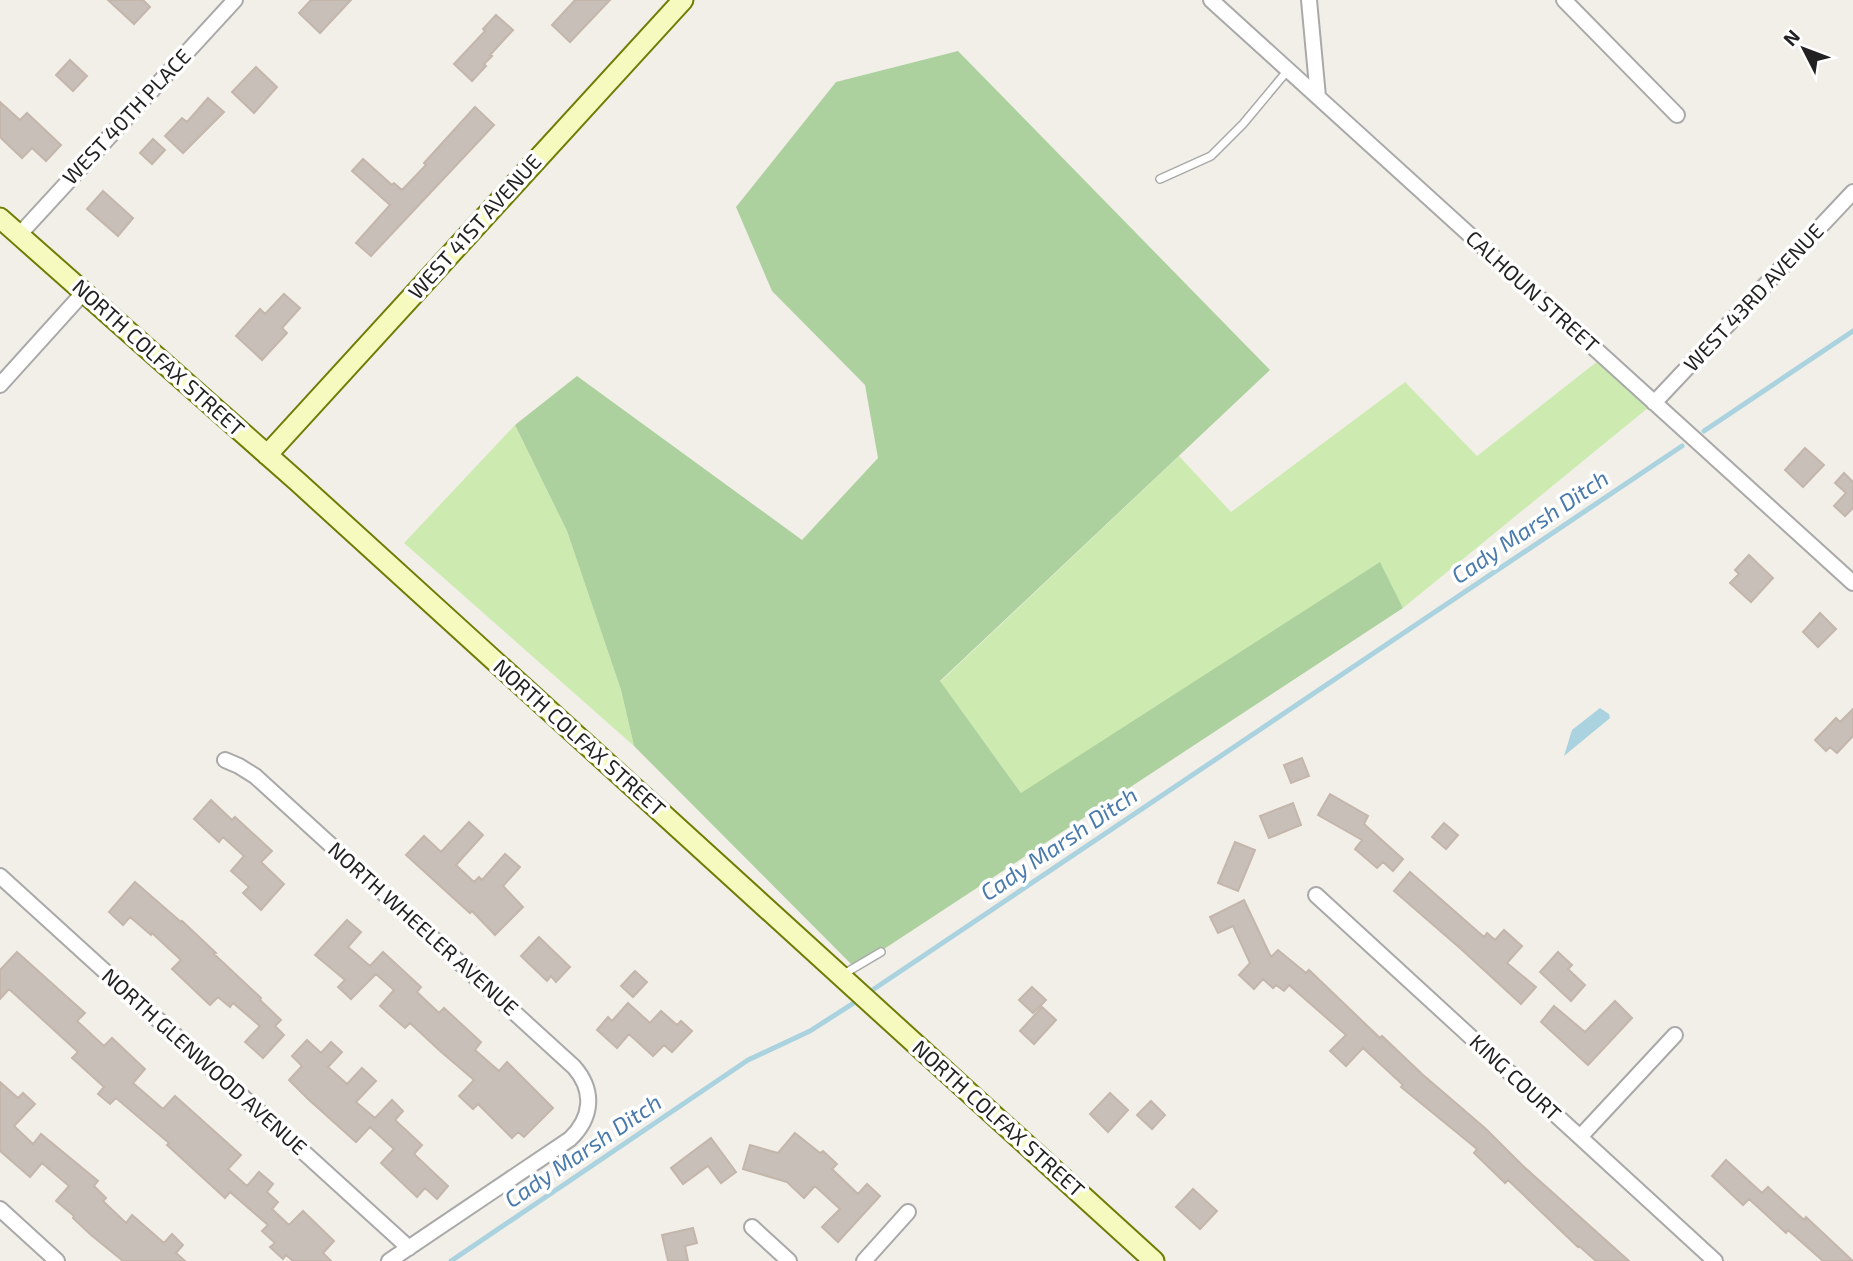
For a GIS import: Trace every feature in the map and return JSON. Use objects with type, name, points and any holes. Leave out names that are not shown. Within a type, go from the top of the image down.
[{"type":"street","name":"WEST 40TH PLACE","points":[[19,235],[235,0]]},
{"type":"street","name":"WEST 41ST AVENUE","points":[[267,455],[683,0]]},
{"type":"street","name":"CALHOUN STREET","points":[[1211,0],[1853,583]]},
{"type":"street","points":[[1309,0],[1318,97]]},
{"type":"street","points":[[1564,0],[1677,115]]},
{"type":"street","name":"WEST 43RD AVENUE","points":[[1654,403],[1853,192]]},
{"type":"street","name":"NORTH COLFAX STREET","points":[[0,218],[267,455],[824,960],[848,972],[883,1014],[1154,1261]]},
{"type":"street","points":[[0,385],[84,292]]},
{"type":"street","name":"NORTH WHEELER AVENUE","points":[[225,760],[255,776],[574,1067],[585,1082],[588,1109],[577,1132],[408,1248]]},
{"type":"street","name":"NORTH GLENWOOD AVENUE","points":[[0,876],[408,1248]]},
{"type":"street","name":"KING COURT","points":[[1316,895],[1715,1261]]},
{"type":"street","points":[[1580,1137],[1675,1035]]},
{"type":"street","points":[[0,1209],[57,1261]]},
{"type":"street","points":[[864,1261],[908,1212]]},
{"type":"street","points":[[752,1227],[789,1261]]},
{"type":"street","points":[[389,1261],[408,1248]]},
{"type":"lane","points":[[1160,179],[1211,156],[1243,124],[1288,70]]},
{"type":"lane","points":[[848,972],[881,952]]},
{"type":"green space","points":[[958,51],[1270,370],[940,681],[1021,793],[1380,562],[1403,608],[855,968],[634,746],[621,690],[567,531],[515,425],[577,376],[802,540],[878,458],[865,385],[772,291],[736,207],[836,82]]},
{"type":"green space","points":[[1603,357],[1654,403],[1403,608],[1380,563],[1022,794],[940,682],[1179,456],[1231,512],[1405,382],[1477,456]]},
{"type":"green space","points":[[515,425],[567,531],[621,690],[634,746],[404,543]]},
{"type":"water","points":[[1600,708],[1609,714],[1610,718],[1564,756],[1572,730]]},
{"type":"building","points":[[108,0],[143,0],[150,7],[134,24]]},
{"type":"building","points":[[311,0],[351,0],[320,33],[299,13]]},
{"type":"building","points":[[575,0],[610,0],[570,42],[552,25]]},
{"type":"building","points":[[496,15],[513,30],[490,55],[492,56],[484,64],[486,66],[472,81],[454,64]]},
{"type":"building","points":[[70,60],[87,76],[73,91],[56,75]]},
{"type":"building","points":[[256,67],[277,87],[254,113],[232,92]]},
{"type":"building","points":[[208,98],[224,112],[183,153],[165,136],[182,118],[187,122]]},
{"type":"building","points":[[0,102],[20,120],[27,113],[61,145],[46,161],[32,148],[22,158],[0,137]]},
{"type":"building","points":[[475,107],[494,125],[371,256],[356,243],[390,205],[352,171],[363,159],[392,185],[394,183],[402,190]]},
{"type":"building","points":[[153,139],[165,150],[152,164],[140,153]]},
{"type":"building","points":[[103,191],[133,218],[118,236],[87,209]]},
{"type":"building","points":[[284,294],[300,308],[282,328],[287,333],[262,360],[236,336],[260,309],[265,314]]},
{"type":"building","points":[[1805,448],[1824,465],[1803,487],[1785,470]]},
{"type":"building","points":[[1844,473],[1853,482],[1853,508],[1845,516],[1834,506],[1846,493],[1835,483]]},
{"type":"building","points":[[1749,555],[1773,578],[1751,602],[1730,583],[1739,574],[1735,570]]},
{"type":"building","points":[[1820,613],[1836,629],[1818,647],[1803,632]]},
{"type":"building","points":[[1853,709],[1853,736],[1837,753],[1830,747],[1826,751],[1815,740],[1836,718],[1840,722]]},
{"type":"building","points":[[1302,758],[1309,776],[1291,783],[1284,765]]},
{"type":"building","points":[[1330,794],[1368,816],[1364,824],[1403,859],[1393,871],[1383,862],[1377,868],[1355,849],[1362,840],[1318,815]]},
{"type":"building","points":[[211,800],[232,820],[235,817],[272,851],[261,862],[284,884],[261,910],[243,893],[249,887],[231,871],[244,856],[223,837],[219,842],[194,819]]},
{"type":"building","points":[[1293,803],[1301,825],[1269,838],[1260,816]]},
{"type":"building","points":[[469,822],[483,835],[456,865],[474,882],[479,877],[482,880],[505,854],[520,867],[503,886],[523,907],[495,935],[472,911],[470,913],[406,855],[424,836],[441,852]]},
{"type":"building","points":[[1444,823],[1458,835],[1446,849],[1432,837]]},
{"type":"building","points":[[1235,842],[1255,850],[1238,891],[1218,883]]},
{"type":"building","points":[[1410,872],[1484,937],[1487,933],[1495,940],[1504,930],[1522,946],[1507,963],[1536,987],[1521,1004],[1394,891]]},
{"type":"building","points":[[135,882],[216,953],[214,954],[281,1020],[275,1026],[284,1035],[263,1058],[245,1042],[260,1026],[233,1003],[230,1007],[218,997],[210,1005],[172,969],[181,960],[152,933],[151,935],[130,917],[123,925],[109,912]]},
{"type":"building","points":[[1244,900],[1271,957],[1278,950],[1306,973],[1309,970],[1380,1038],[1382,1036],[1486,1129],[1629,1261],[1596,1261],[1578,1247],[1508,1180],[1505,1183],[1474,1153],[1477,1149],[1401,1087],[1403,1085],[1363,1048],[1346,1066],[1330,1051],[1346,1035],[1289,985],[1284,991],[1276,985],[1273,988],[1263,979],[1254,989],[1239,975],[1250,963],[1233,926],[1218,933],[1210,917]]},
{"type":"building","points":[[347,920],[361,932],[348,947],[370,966],[383,952],[421,987],[417,992],[439,1013],[444,1008],[481,1042],[475,1050],[499,1071],[507,1062],[553,1108],[524,1137],[518,1132],[512,1138],[478,1104],[473,1109],[459,1096],[474,1080],[410,1023],[405,1028],[380,1006],[394,990],[376,974],[351,999],[338,987],[345,980],[315,955]]},
{"type":"building","points":[[539,937],[570,967],[556,982],[551,976],[547,981],[521,956]]},
{"type":"building","points":[[17,952],[85,1013],[77,1021],[104,1046],[112,1038],[145,1069],[133,1083],[163,1109],[175,1096],[241,1155],[228,1169],[247,1186],[259,1172],[273,1184],[267,1192],[278,1202],[272,1209],[289,1225],[303,1211],[334,1241],[323,1253],[331,1261],[293,1261],[286,1255],[283,1259],[270,1247],[275,1243],[262,1231],[268,1225],[230,1192],[225,1198],[167,1145],[169,1143],[116,1098],[110,1104],[98,1094],[104,1087],[72,1058],[78,1052],[9,989],[0,999],[0,970]]},
{"type":"building","points":[[1558,952],[1572,965],[1568,969],[1585,985],[1571,1001],[1540,972]]},
{"type":"building","points":[[635,971],[647,982],[633,997],[621,986]]},
{"type":"building","points":[[1032,987],[1046,1000],[1033,1013],[1019,1000]]},
{"type":"building","points":[[1615,1001],[1632,1018],[1588,1065],[1541,1022],[1554,1006],[1585,1032]]},
{"type":"building","points":[[628,1003],[650,1023],[661,1011],[677,1025],[681,1021],[692,1031],[672,1052],[664,1045],[653,1056],[629,1034],[617,1048],[597,1030],[608,1017],[612,1021]]},
{"type":"building","points":[[1042,1007],[1056,1020],[1034,1044],[1020,1031]]},
{"type":"building","points":[[307,1040],[321,1053],[331,1042],[342,1052],[328,1067],[347,1084],[362,1068],[376,1081],[356,1102],[375,1118],[392,1100],[403,1111],[395,1120],[422,1145],[414,1154],[448,1186],[437,1199],[425,1188],[417,1197],[381,1163],[394,1149],[370,1127],[356,1142],[289,1080],[302,1066],[292,1056]]},
{"type":"building","points":[[0,1082],[18,1098],[23,1093],[35,1104],[14,1126],[33,1144],[41,1134],[98,1181],[94,1186],[106,1198],[103,1201],[126,1223],[132,1215],[164,1243],[172,1234],[183,1245],[176,1253],[185,1261],[123,1261],[56,1201],[69,1186],[42,1163],[30,1177],[0,1151]]},
{"type":"building","points":[[1110,1093],[1128,1110],[1108,1132],[1090,1114]]},
{"type":"building","points":[[1151,1101],[1165,1115],[1152,1129],[1137,1115]]},
{"type":"building","points":[[795,1133],[820,1153],[823,1151],[837,1164],[832,1169],[858,1194],[867,1184],[880,1196],[838,1242],[822,1227],[840,1209],[815,1186],[804,1198],[787,1182],[743,1169],[750,1145],[778,1153]]},
{"type":"building","points":[[711,1138],[736,1172],[721,1183],[708,1166],[683,1184],[671,1168]]},
{"type":"building","points":[[1726,1160],[1762,1193],[1768,1187],[1804,1220],[1806,1217],[1853,1261],[1823,1261],[1788,1230],[1786,1233],[1749,1199],[1743,1205],[1712,1176]]},
{"type":"building","points":[[1193,1189],[1217,1211],[1200,1229],[1176,1207]]},
{"type":"building","points":[[693,1228],[697,1243],[685,1246],[688,1261],[668,1261],[662,1235]]},
{"type":"waterway","name":"Cady Marsh Ditch","points":[[1704,431],[1853,331]]},
{"type":"waterway","name":"Cady Marsh Ditch","points":[[868,993],[1682,446]]},
{"type":"waterway","name":"Cady Marsh Ditch","points":[[451,1261],[748,1060],[810,1031],[860,999]]}]
